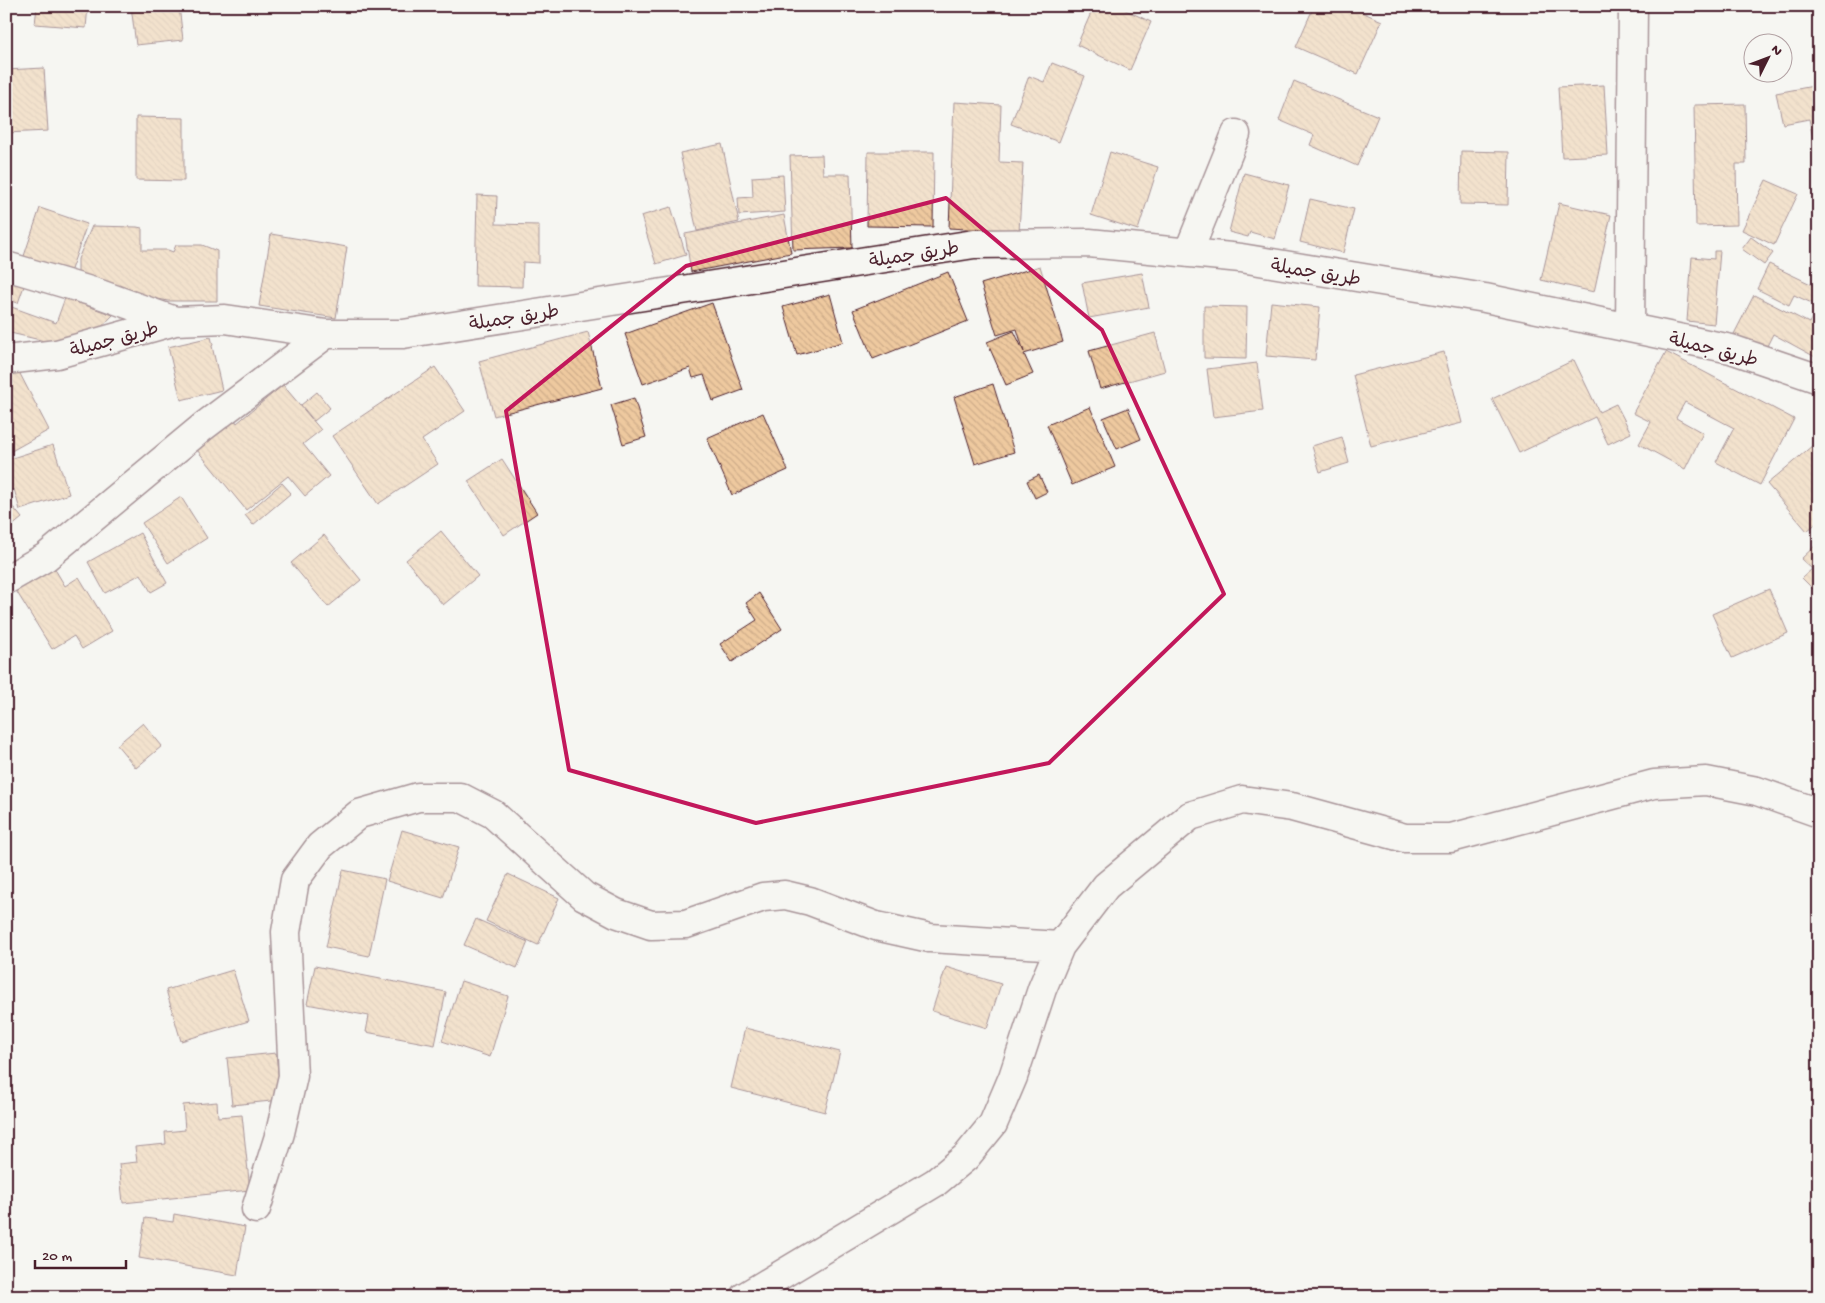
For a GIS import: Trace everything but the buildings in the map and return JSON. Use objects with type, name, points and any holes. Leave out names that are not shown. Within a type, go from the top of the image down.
[{"type":"street","points":[[1630,328],[1633,6]]},
{"type":"street","points":[[1188,253],[1236,134]]},
{"type":"street","name":"طريق جميلة","points":[[6,360],[57,354],[175,321],[225,319],[326,334],[403,334],[974,244],[1090,243],[1241,258],[1485,298],[1731,349],[1819,379]]},
{"type":"street","points":[[6,266],[97,293],[175,321]]},
{"type":"street","points":[[6,580],[46,558],[204,426],[326,334]]},
{"type":"street","points":[[744,1297],[936,1182],[966,1157],[993,1124],[1013,1077],[1042,989],[1060,946],[1106,886],[1190,816],[1242,800],[1292,807],[1405,838],[1451,838],[1654,784],[1706,781],[1757,790],[1819,813]]},
{"type":"street","points":[[256,1209],[280,1133],[294,1076],[286,932],[295,880],[320,846],[359,814],[418,797],[460,797],[493,814],[584,896],[616,914],[651,925],[686,924],[763,897],[785,895],[810,901],[876,926],[930,938],[1060,946]]},
{"type":"highlighted area","points":[[946,198],[1102,330],[1224,594],[1049,763],[756,823],[569,770],[506,411],[686,266]]}]
